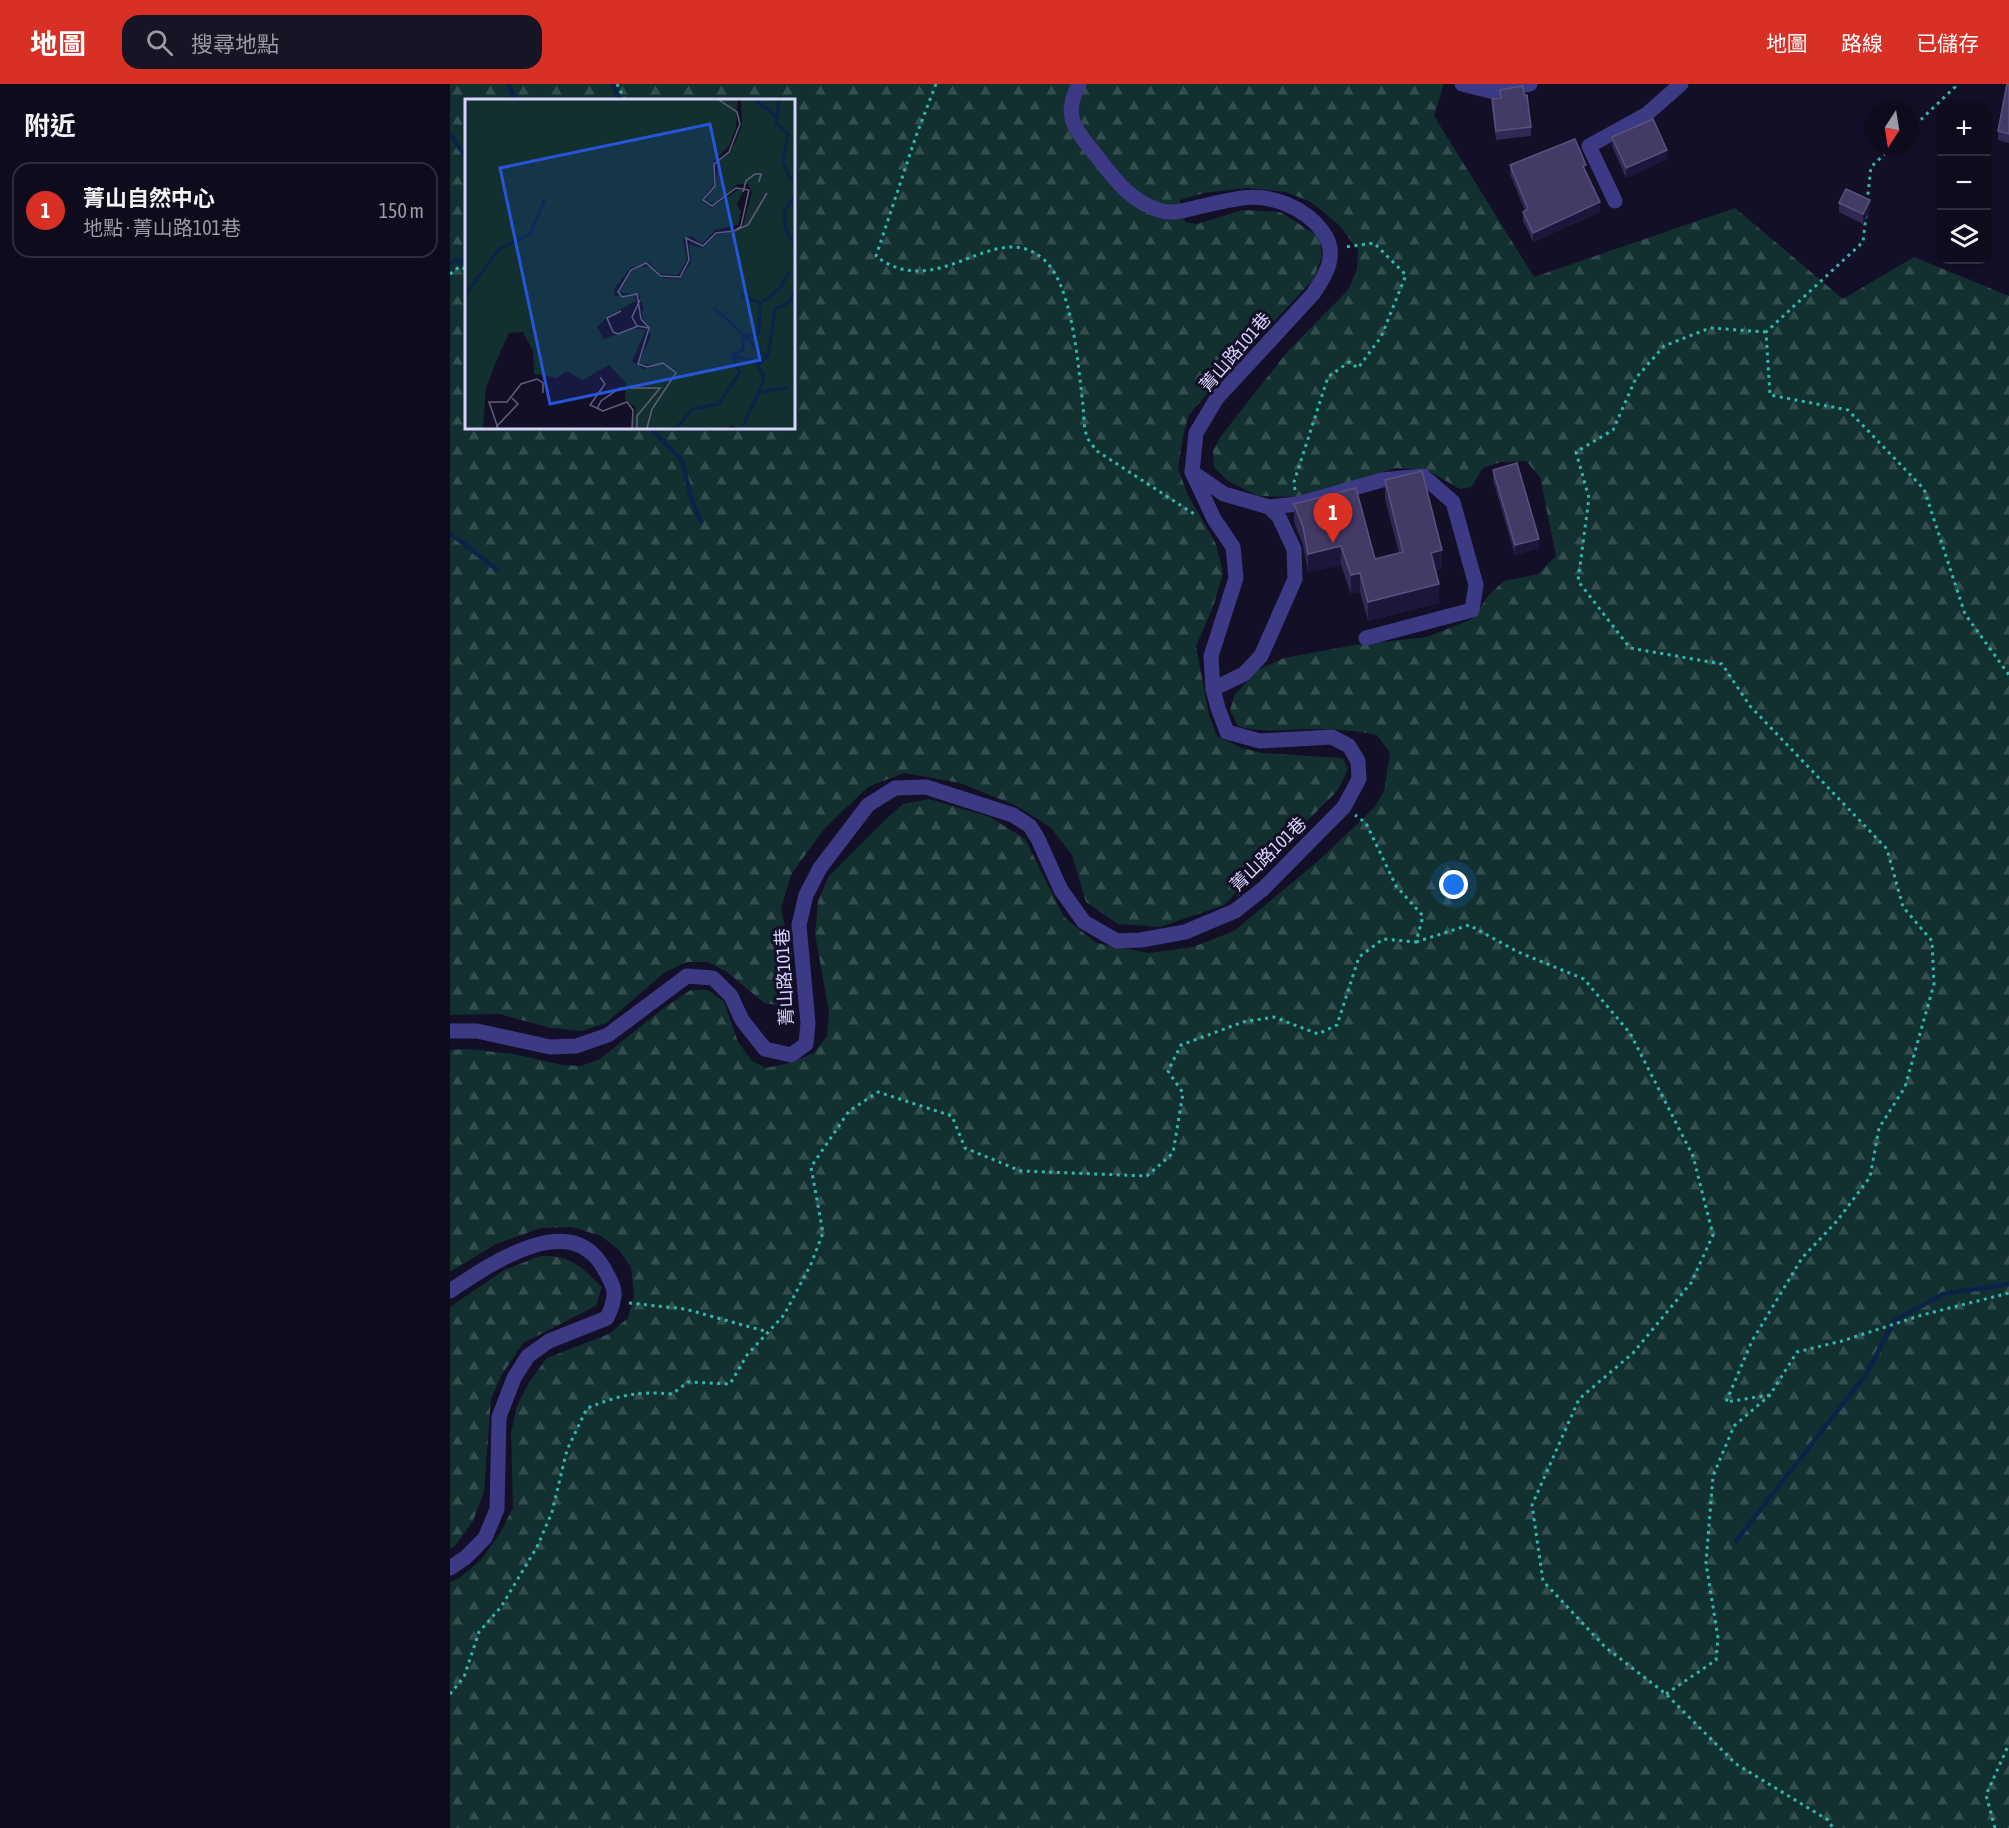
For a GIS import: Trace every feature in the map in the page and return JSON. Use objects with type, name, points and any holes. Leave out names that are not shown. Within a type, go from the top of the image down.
[{"type":"street","points":[[1079,84],[1072,98],[1071,116],[1076,130],[1130,197],[1145,206],[1164,212],[1244,198],[1261,198],[1281,202],[1303,212],[1317,224],[1326,236],[1331,249]]},
{"type":"street","points":[[1462,84],[1490,91],[1530,84]]},
{"type":"street","points":[[1615,201],[1588,146],[1647,114],[1682,84]]},
{"type":"street","name":"菁山路101巷","points":[[450,1031],[477,1031],[550,1047],[576,1046],[608,1035],[687,976],[713,978],[731,996],[742,1020],[765,1049],[791,1055],[806,1044],[808,1023],[799,925],[806,895],[820,868],[868,805],[895,788],[926,787],[1012,815],[1030,826],[1061,890],[1084,922],[1117,941],[1141,940],[1185,932],[1235,911],[1264,888],[1344,807],[1359,779],[1358,761],[1349,746],[1332,737],[1260,741],[1227,732],[1213,688],[1211,656],[1236,578],[1233,547],[1214,519],[1192,472],[1196,433],[1217,398],[1313,294],[1325,277],[1331,249]]},
{"type":"street","points":[[1192,472],[1224,494],[1269,507],[1298,504],[1382,480],[1423,476],[1453,502],[1476,585],[1472,610],[1366,638]]},
{"type":"street","points":[[1213,688],[1244,674],[1261,656],[1295,579],[1294,549],[1279,517],[1269,507]]},
{"type":"street","points":[[450,1291],[528,1246],[560,1240],[581,1246],[599,1259],[612,1282],[615,1300],[607,1318],[549,1341],[528,1356],[514,1378],[500,1417],[497,1509],[485,1538],[465,1558],[450,1568]]},
{"type":"path","points":[[616,84],[624,99]]},
{"type":"path","points":[[936,84],[876,256],[888,266],[910,272],[929,272],[1006,246],[1034,251],[1047,262],[1064,289],[1078,360],[1087,437],[1097,451],[1169,499],[1196,515],[1214,519]]},
{"type":"path","points":[[1919,121],[1955,87],[1955,84]]},
{"type":"path","points":[[1770,1395],[1726,1402],[1752,1341],[1802,1258],[1837,1221],[1870,1177],[1879,1128],[1905,1087],[1934,984],[1932,941],[1903,907],[1887,849],[1750,706],[1722,664],[1630,648],[1578,581],[1590,498],[1576,452],[1613,430],[1636,378],[1664,346],[1710,327],[1766,332],[1863,242],[1871,167],[1883,156]]},
{"type":"path","points":[[1298,504],[1294,482],[1328,378],[1349,362],[1358,368],[1381,337],[1406,275],[1374,243],[1331,249]]},
{"type":"path","points":[[450,274],[459,267],[465,269]]},
{"type":"path","points":[[1766,332],[1770,395],[1848,410],[1924,489],[1965,614],[2009,675]]},
{"type":"path","points":[[1344,807],[1366,823],[1396,886],[1423,916],[1416,942]]},
{"type":"path","points":[[450,1694],[464,1677],[479,1632],[501,1606],[537,1547],[552,1512],[567,1450],[587,1408],[614,1397],[644,1392],[672,1394],[688,1382],[730,1384],[747,1355],[784,1315],[811,1264],[823,1233],[811,1167],[849,1111],[878,1092],[952,1116],[965,1148],[1021,1171],[1147,1176],[1173,1153],[1184,1093],[1168,1071],[1181,1045],[1244,1022],[1274,1017],[1318,1034],[1337,1025],[1359,957],[1383,939],[1416,942],[1469,925],[1518,952],[1584,979],[1630,1033],[1693,1156],[1713,1235],[1691,1283],[1633,1353],[1580,1399],[1532,1505],[1543,1581],[1605,1647],[1666,1694],[1736,1764],[1828,1820],[1833,1828]]},
{"type":"path","points":[[1666,1694],[1716,1660],[1718,1638],[1706,1563],[1713,1476],[1734,1426],[1770,1395],[1797,1352],[1842,1341],[1922,1315],[2009,1293]]},
{"type":"path","points":[[615,1300],[685,1310],[768,1332]]},
{"type":"path","points":[[1995,1828],[1986,1795],[2009,1743]]},
{"type":"green space","points":[[450,84],[1444,84],[1434,116],[1534,277],[1735,208],[1843,299],[1914,257],[2009,296],[2009,1828],[450,1828],[450,1582],[458,1579],[481,1560],[500,1533],[513,1508],[511,1433],[517,1406],[529,1382],[547,1358],[609,1334],[628,1318],[634,1296],[631,1268],[620,1251],[601,1236],[572,1227],[541,1228],[496,1244],[450,1272],[450,1050],[469,1049],[513,1054],[563,1065],[581,1066],[600,1059],[665,1007],[691,990],[708,990],[724,1002],[738,1042],[752,1061],[766,1068],[790,1063],[814,1053],[827,1036],[829,1012],[815,934],[818,901],[829,876],[903,804],[929,799],[990,817],[1025,839],[1064,917],[1096,943],[1149,953],[1193,947],[1234,931],[1317,862],[1374,808],[1384,791],[1390,753],[1377,735],[1368,733],[1326,729],[1264,730],[1238,726],[1230,710],[1235,694],[1258,670],[1284,658],[1355,645],[1427,637],[1472,619],[1489,595],[1504,581],[1538,574],[1556,556],[1540,477],[1526,461],[1501,462],[1483,468],[1471,487],[1460,489],[1427,470],[1396,468],[1303,497],[1258,496],[1228,481],[1214,467],[1213,450],[1221,436],[1288,351],[1348,290],[1357,269],[1358,250],[1339,225],[1311,202],[1286,192],[1247,188],[1204,193],[1180,200],[1185,222],[1197,224],[1242,210],[1280,212],[1320,237],[1322,257],[1313,280],[1188,416],[1182,442],[1178,469],[1188,495],[1216,544],[1223,573],[1213,607],[1196,646],[1209,715],[1217,736],[1242,748],[1262,753],[1343,758],[1348,769],[1338,790],[1224,905],[1160,927],[1118,924],[1086,902],[1072,855],[1051,828],[1019,807],[960,783],[904,773],[868,787],[825,828],[792,873],[781,908],[787,937],[790,1000],[780,1006],[764,1003],[727,972],[708,962],[687,962],[665,972],[606,1023],[581,1031],[551,1028],[499,1014],[450,1015]]},
{"type":"green space","points":[[540,1256],[560,1257],[575,1263],[602,1287],[596,1306],[523,1343],[501,1376],[491,1399],[484,1492],[473,1521],[455,1546],[450,1549],[450,1307],[504,1270]]},
{"type":"building","points":[[2007,84],[2009,84],[2009,134],[1998,131]]},
{"type":"building","points":[[1523,86],[1524,95],[1527,95],[1531,127],[1496,131],[1492,99],[1501,98],[1500,90]]},
{"type":"building","points":[[1653,119],[1667,150],[1626,168],[1612,137]]},
{"type":"building","points":[[1575,139],[1586,165],[1583,166],[1600,202],[1533,233],[1523,212],[1528,209],[1510,165]]},
{"type":"building","points":[[1846,189],[1870,200],[1863,214],[1839,203]]},
{"type":"building","points":[[1517,463],[1539,539],[1515,545],[1493,470]]},
{"type":"building","points":[[1422,471],[1442,550],[1431,553],[1439,584],[1368,602],[1360,573],[1351,575],[1341,546],[1308,554],[1303,527],[1294,504],[1356,488],[1375,559],[1403,552],[1385,480]]},
{"type":"waterway","points":[[508,84],[515,99]]},
{"type":"waterway","points":[[612,84],[620,99]]},
{"type":"waterway","points":[[450,134],[465,156]]},
{"type":"waterway","points":[[450,264],[454,261],[465,261]]},
{"type":"waterway","points":[[652,429],[682,461],[692,501],[701,522]]},
{"type":"waterway","points":[[450,533],[496,569]]},
{"type":"waterway","points":[[1736,1541],[1867,1373],[1894,1321],[1943,1294],[2009,1284]]},
{"type":"place","name":"菁山自然中心","points":[[1333,543]]}]
